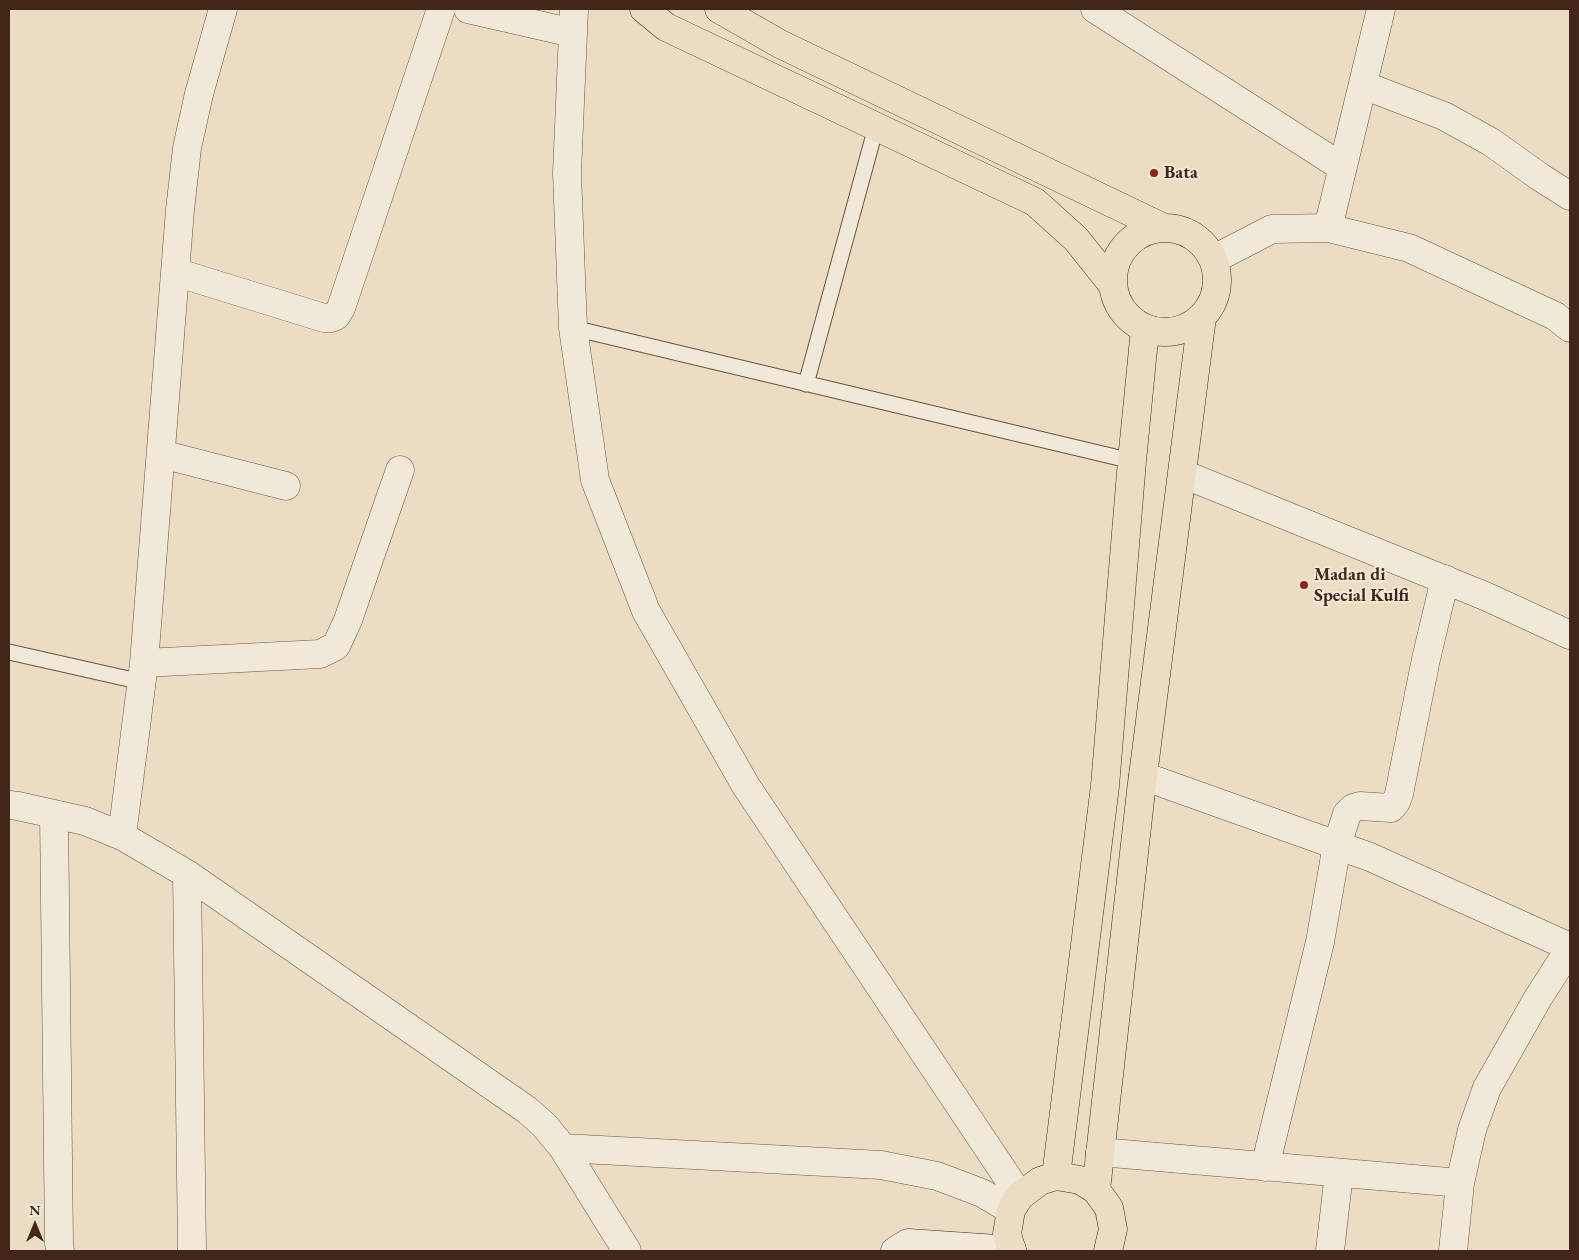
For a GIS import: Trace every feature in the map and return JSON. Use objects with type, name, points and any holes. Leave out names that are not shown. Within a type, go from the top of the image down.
[{"type":"main road","points":[[644,9],[666,27],[1035,202],[1076,239],[1112,284]]},
{"type":"main road","points":[[719,9],[788,48],[1162,227],[1185,230],[1200,240],[1214,259],[1218,279],[1214,300],[1202,317],[1186,328],[1163,332],[1146,329],[1126,316],[1116,301],[1112,284],[1116,260],[1124,246],[1144,232],[1162,227]]},
{"type":"main road","points":[[1096,1190],[1143,776],[1202,317]]},
{"type":"main road","points":[[1056,1176],[1105,786],[1132,461],[1146,329]]},
{"type":"main road","points":[[1012,1251],[1008,1234],[1016,1203],[1040,1181],[1056,1176],[1080,1180],[1096,1190],[1109,1208],[1113,1229],[1108,1251]]},
{"type":"street","points":[[122,836],[143,673],[175,272],[187,148],[199,94],[223,9]]},
{"type":"street","points":[[175,272],[324,318],[336,316],[341,308],[441,9]]},
{"type":"street","points":[[468,9],[574,21],[567,173],[573,328],[595,480],[646,611],[746,786],[1016,1203]]},
{"type":"street","points":[[1095,9],[1342,167]]},
{"type":"street","points":[[1328,228],[1381,9]]},
{"type":"street","points":[[1363,84],[1444,116],[1491,142],[1570,196]]},
{"type":"street","points":[[1214,259],[1272,229],[1328,228],[1408,248],[1555,316],[1570,328]]},
{"type":"street","points":[[161,454],[286,486]]},
{"type":"street","points":[[143,673],[320,654],[336,646],[348,620],[400,470]]},
{"type":"street","points":[[1183,474],[1485,596],[1570,635]]},
{"type":"street","points":[[1265,1167],[1320,942],[1337,845],[1347,814],[1353,808],[1360,806],[1391,808],[1396,802],[1426,658],[1445,580]]},
{"type":"street","points":[[1143,776],[1370,857],[1570,947],[1538,998],[1487,1088],[1472,1130],[1460,1183],[1453,1251]]},
{"type":"street","points":[[9,805],[85,821],[122,836],[187,874],[527,1110],[544,1125],[563,1148],[627,1251]]},
{"type":"street","points":[[54,814],[58,1243],[60,1251]]},
{"type":"street","points":[[187,874],[192,1251]]},
{"type":"street","points":[[563,1148],[881,1165],[937,1176],[1016,1203]]},
{"type":"street","points":[[1100,1152],[1460,1183]]},
{"type":"street","points":[[1330,1251],[1339,1173]]},
{"type":"street","points":[[895,1251],[908,1243],[1012,1251]]},
{"type":"lane","points":[[806,384],[876,127]]},
{"type":"lane","points":[[573,328],[1132,461]]},
{"type":"lane","points":[[9,652],[143,673]]},
{"type":"place","name":"Bata","points":[[1154,173]]},
{"type":"place","name":"Madan di Special Kulfi","points":[[1304,585]]}]
